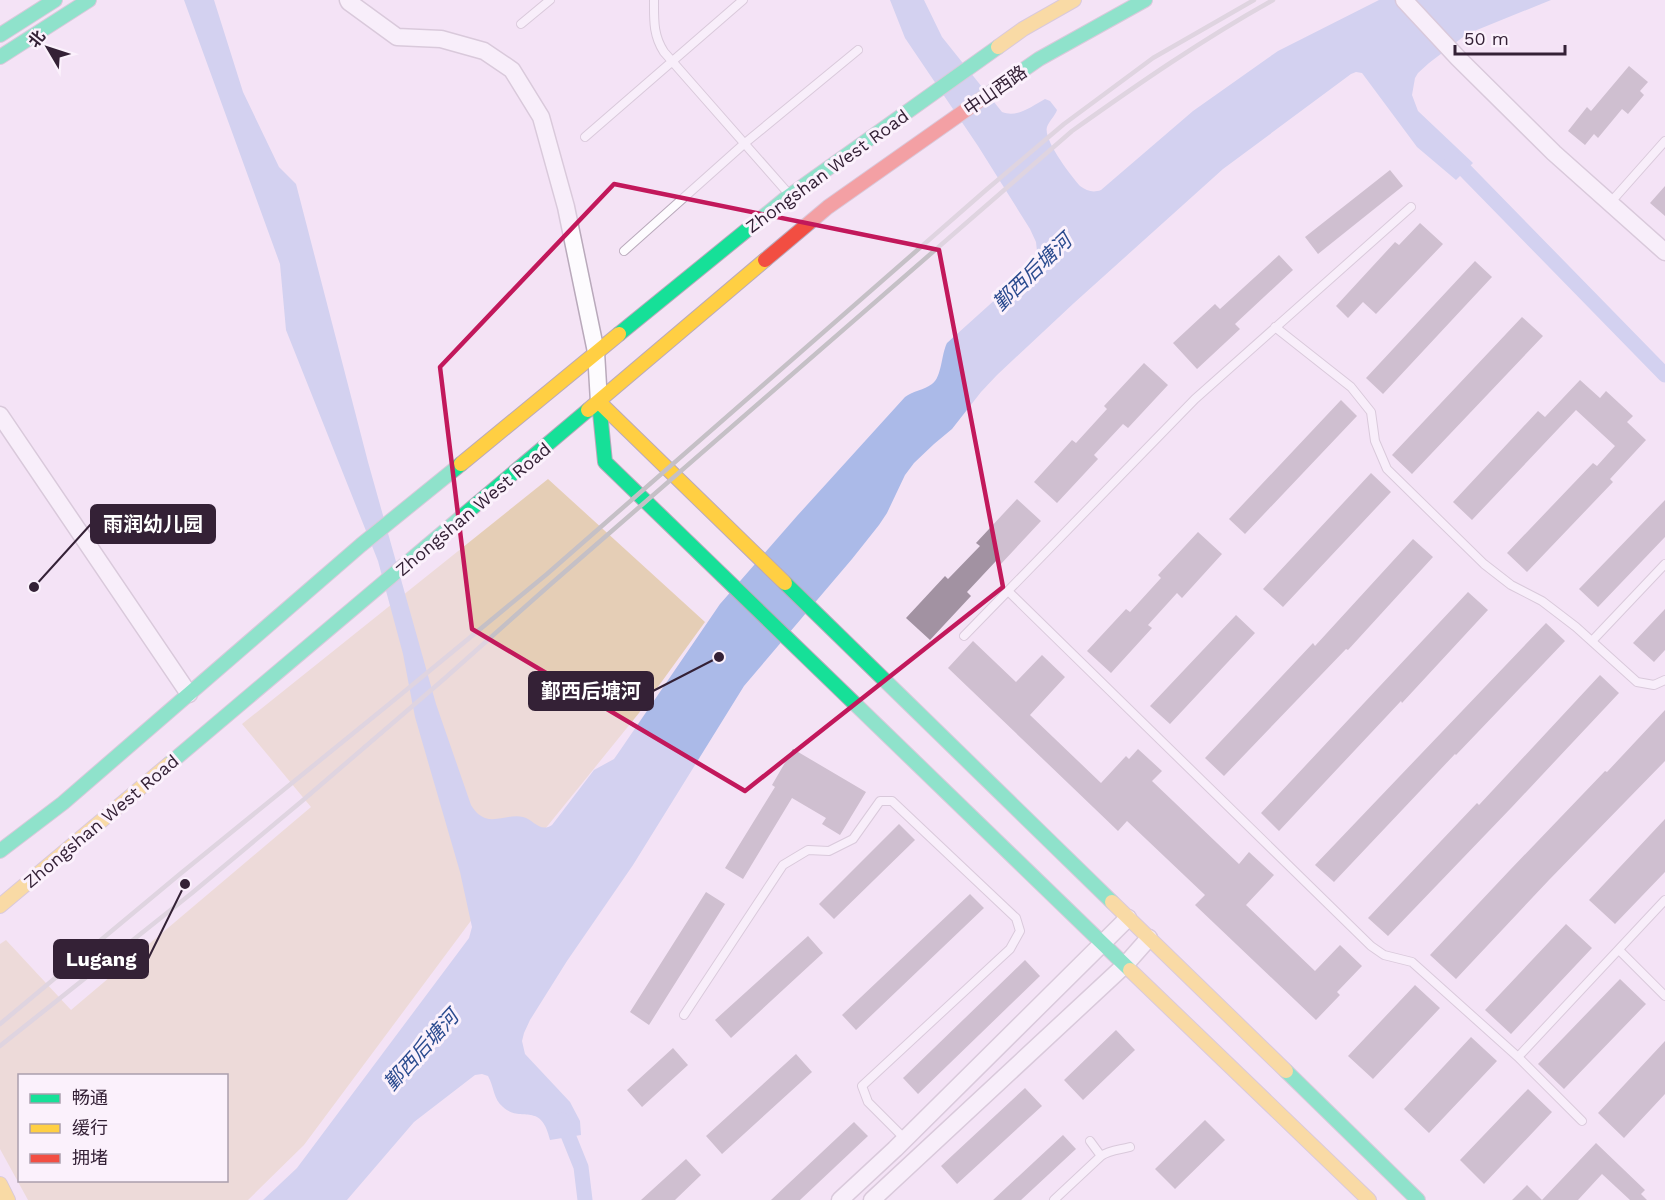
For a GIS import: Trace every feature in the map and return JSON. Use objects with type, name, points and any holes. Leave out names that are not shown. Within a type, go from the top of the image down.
[{"type":"main road","points":[[0,35],[56,0]]},
{"type":"main road","points":[[0,57],[89,0]]},
{"type":"main road","name":"中山西路","points":[[937,90],[1023,29],[1074,0]]},
{"type":"main road","name":"中山西路","points":[[952,120],[1039,59],[1145,0]]},
{"type":"main road","name":"Zhongshan West Road","points":[[0,851],[63,802],[361,545],[596,352],[790,195],[937,90]]},
{"type":"main road","name":"Zhongshan West Road","points":[[0,906],[828,207],[952,120]]},
{"type":"main road","points":[[599,402],[605,462],[1369,1200]]},
{"type":"main road","points":[[599,402],[1418,1200]]},
{"type":"main road","points":[[0,1184],[8,1200]]},
{"type":"street","points":[[348,0],[397,37],[441,39],[484,51],[512,70],[541,117],[566,207],[596,352],[599,402]]},
{"type":"street","points":[[1404,0],[1458,58],[1554,153],[1665,252]]},
{"type":"street","points":[[0,414],[189,694]]},
{"type":"street","points":[[840,1200],[905,1139],[1128,918]]},
{"type":"street","points":[[872,1200],[1126,964],[1149,938]]},
{"type":"lane","points":[[521,24],[550,0]]},
{"type":"lane","points":[[654,0],[654,25],[658,42],[672,62],[790,195]]},
{"type":"lane","points":[[585,137],[743,0]]},
{"type":"lane","points":[[624,251],[745,143],[858,50]]},
{"type":"lane","points":[[1610,203],[1665,141]]},
{"type":"lane","points":[[964,636],[1196,399],[1411,207]]},
{"type":"lane","points":[[1275,327],[1350,387],[1371,412],[1375,441],[1387,469],[1484,564],[1510,585],[1542,602],[1576,627],[1637,682],[1654,685],[1665,680]]},
{"type":"lane","points":[[1592,641],[1665,564]]},
{"type":"lane","points":[[1008,591],[1371,946],[1384,955],[1412,962],[1518,1057],[1582,1121]]},
{"type":"lane","points":[[684,1015],[783,865],[808,850],[829,851],[853,839],[880,801],[892,801],[1016,918],[1020,931],[1010,949],[862,1086],[868,1102],[905,1139]]},
{"type":"lane","points":[[1518,1057],[1665,900]]},
{"type":"lane","points":[[1619,950],[1665,996]]},
{"type":"lane","points":[[1090,1141],[1101,1156]]},
{"type":"lane","points":[[1054,1200],[1101,1156],[1109,1151],[1130,1148]]},
{"type":"highlighted area","points":[[614,184],[939,250],[1003,587],[745,791],[472,629],[440,367]]},
{"type":"shaded area","points":[[548,479],[705,622],[639,713],[473,918],[304,1145],[248,1200],[28,1200],[18,1182],[228,1182],[228,1074],[18,1074],[18,1182],[0,1149],[0,944],[6,940],[71,1010],[311,807],[242,724]]},
{"type":"water","points":[[184,0],[214,0],[243,92],[279,167],[296,184],[368,462],[436,704],[471,805],[480,816],[485,818],[523,817],[544,828],[552,825],[594,770],[614,759],[720,604],[905,397],[935,381],[947,343],[1019,278],[1035,260],[1036,242],[1030,229],[978,146],[905,38],[890,0],[924,0],[942,37],[1002,112],[1019,112],[1045,99],[1050,101],[1057,110],[1047,127],[1049,140],[1080,186],[1093,191],[1101,190],[1193,111],[1278,51],[1379,0],[1551,0],[1467,34],[1429,63],[1415,78],[1412,95],[1418,111],[1473,163],[1456,180],[1417,147],[1362,73],[1351,74],[1223,169],[997,375],[952,429],[914,463],[905,475],[879,525],[744,686],[633,865],[567,961],[530,1020],[522,1041],[525,1054],[570,1102],[580,1121],[581,1135],[550,1140],[541,1120],[536,1116],[510,1112],[497,1100],[488,1076],[475,1075],[414,1122],[347,1200],[263,1200],[297,1168],[469,938],[472,927],[460,872],[415,717],[403,654],[378,561],[286,330],[280,264]]},
{"type":"building","points":[[1629,66],[1648,82],[1640,91],[1644,95],[1628,114],[1622,109],[1598,138],[1594,134],[1585,145],[1568,131],[1587,107],[1591,111]]},
{"type":"building","points":[[1390,170],[1403,186],[1318,254],[1305,237]]},
{"type":"building","points":[[1665,186],[1665,216],[1650,203]]},
{"type":"building","points":[[1420,223],[1443,244],[1376,314],[1363,302],[1348,318],[1336,306],[1395,242],[1399,245]]},
{"type":"building","points":[[1279,255],[1293,270],[1235,324],[1240,329],[1197,369],[1173,343],[1215,304],[1220,309]]},
{"type":"building","points":[[1475,261],[1492,277],[1383,394],[1366,378]]},
{"type":"building","points":[[1522,317],[1543,336],[1412,474],[1392,455]]},
{"type":"building","points":[[1144,363],[1168,385],[1128,428],[1123,424],[1094,455],[1098,459],[1057,503],[1034,482],[1072,440],[1076,443],[1107,409],[1104,406]]},
{"type":"building","points":[[1580,380],[1600,398],[1606,391],[1633,416],[1627,422],[1646,440],[1610,479],[1613,482],[1527,572],[1507,553],[1593,463],[1597,466],[1615,446],[1576,410],[1472,520],[1453,502],[1538,411],[1545,417]]},
{"type":"building","points":[[1341,400],[1357,416],[1245,534],[1229,519]]},
{"type":"building","points":[[1371,473],[1391,492],[1283,607],[1263,589]]},
{"type":"building","points":[[1017,499],[1041,521],[1000,565],[996,561],[967,592],[971,596],[930,640],[906,618],[945,576],[948,579],[980,546],[976,543]]},
{"type":"building","points":[[1665,500],[1665,537],[1598,607],[1579,589]]},
{"type":"building","points":[[1198,532],[1222,554],[1182,598],[1177,593],[1148,625],[1152,628],[1111,673],[1087,651],[1126,609],[1130,612],[1161,578],[1158,575]]},
{"type":"building","points":[[1413,539],[1433,557],[1348,650],[1346,649],[1224,776],[1205,758],[1313,643],[1315,646]]},
{"type":"building","points":[[1468,592],[1488,610],[1279,831],[1261,813]]},
{"type":"building","points":[[1665,609],[1665,650],[1654,662],[1633,643]]},
{"type":"building","points":[[1236,615],[1255,633],[1170,724],[1150,706]]},
{"type":"building","points":[[1546,623],[1565,641],[1334,882],[1315,865]]},
{"type":"building","points":[[973,641],[1016,682],[1042,655],[1065,677],[1030,715],[1101,783],[1126,756],[1129,759],[1138,749],[1162,771],[1152,781],[1239,864],[1249,852],[1274,875],[1246,905],[1315,971],[1340,945],[1362,966],[1337,992],[1340,995],[1316,1020],[1195,905],[1205,895],[1127,821],[1118,831],[948,668]]},
{"type":"building","points":[[1600,675],[1619,693],[1388,936],[1368,918],[1477,803],[1479,805]]},
{"type":"building","points":[[1665,710],[1665,761],[1456,979],[1430,955]]},
{"type":"building","points":[[793,749],[866,792],[840,835],[822,824],[826,818],[792,798],[743,879],[725,868],[775,787],[772,785]]},
{"type":"building","points":[[1665,819],[1665,872],[1615,924],[1589,900]]},
{"type":"building","points":[[899,824],[915,840],[834,919],[819,904]]},
{"type":"building","points":[[706,892],[725,904],[649,1025],[630,1012]]},
{"type":"building","points":[[970,894],[984,908],[856,1030],[842,1015]]},
{"type":"building","points":[[1566,924],[1592,948],[1511,1034],[1485,1010]]},
{"type":"building","points":[[808,936],[823,953],[731,1038],[715,1020]]},
{"type":"building","points":[[1025,960],[1040,976],[918,1094],[903,1078]]},
{"type":"building","points":[[1620,979],[1646,1004],[1564,1089],[1538,1064]]},
{"type":"building","points":[[1415,985],[1440,1008],[1373,1079],[1348,1056]]},
{"type":"building","points":[[1116,1030],[1135,1050],[1083,1100],[1064,1080]]},
{"type":"building","points":[[1471,1037],[1497,1061],[1429,1133],[1404,1109]]},
{"type":"building","points":[[1665,1041],[1665,1094],[1624,1138],[1598,1113]]},
{"type":"building","points":[[673,1048],[688,1065],[642,1107],[627,1090]]},
{"type":"building","points":[[796,1054],[812,1072],[722,1154],[706,1136]]},
{"type":"building","points":[[1025,1088],[1042,1106],[957,1184],[941,1166]]},
{"type":"building","points":[[1528,1089],[1552,1112],[1484,1184],[1460,1160]]},
{"type":"building","points":[[1205,1120],[1225,1140],[1175,1189],[1155,1169]]},
{"type":"building","points":[[854,1122],[868,1136],[800,1200],[771,1200]]},
{"type":"building","points":[[1063,1135],[1076,1149],[1021,1200],[993,1200]]},
{"type":"building","points":[[1596,1143],[1645,1190],[1641,1194],[1647,1200],[1630,1200],[1602,1174],[1578,1200],[1542,1200]]},
{"type":"building","points":[[686,1159],[701,1175],[675,1200],[641,1200]]},
{"type":"building","points":[[1527,1185],[1542,1200],[1512,1200]]},
{"type":"waterway","points":[[1452,157],[1665,375]]},
{"type":"waterway","points":[[562,1120],[581,1167],[585,1200]]},
{"type":"railway","points":[[0,1024],[547,574],[1064,124],[1153,58],[1254,0]]},
{"type":"railway","points":[[0,1046],[192,893],[302,801],[1072,131],[1171,62],[1273,0]]},
{"type":"traffic: fast","points":[[0,35],[55,0]]},
{"type":"traffic: fast","points":[[0,57],[89,0]]},
{"type":"traffic: fast","points":[[980,100],[1039,59],[1145,0]]},
{"type":"traffic: fast","points":[[619,334],[785,199],[998,47]]},
{"type":"traffic: fast","points":[[599,402],[605,462],[1130,970]]},
{"type":"traffic: fast","points":[[169,764],[588,410]]},
{"type":"traffic: fast","points":[[0,851],[63,803],[361,545],[461,464]]},
{"type":"traffic: fast","points":[[785,583],[1112,902]]},
{"type":"traffic: fast","points":[[1286,1071],[1418,1200]]},
{"type":"traffic: slow","points":[[998,47],[1023,29],[1074,0]]},
{"type":"traffic: slow","points":[[588,410],[765,260]]},
{"type":"traffic: slow","points":[[461,464],[619,334]]},
{"type":"traffic: slow","points":[[599,402],[785,583]]},
{"type":"traffic: slow","points":[[0,906],[169,764]]},
{"type":"traffic: slow","points":[[1112,902],[1286,1071]]},
{"type":"traffic: slow","points":[[1130,970],[1369,1200]]},
{"type":"traffic: slow","points":[[0,1184],[8,1200]]},
{"type":"traffic: jam","points":[[765,260],[828,207],[980,100]]},
{"type":"place","name":"雨润幼儿园","points":[[34,587]]},
{"type":"place","name":"鄞西后塘河","points":[[719,657]]},
{"type":"place","name":"Lugang","points":[[185,884]]}]
